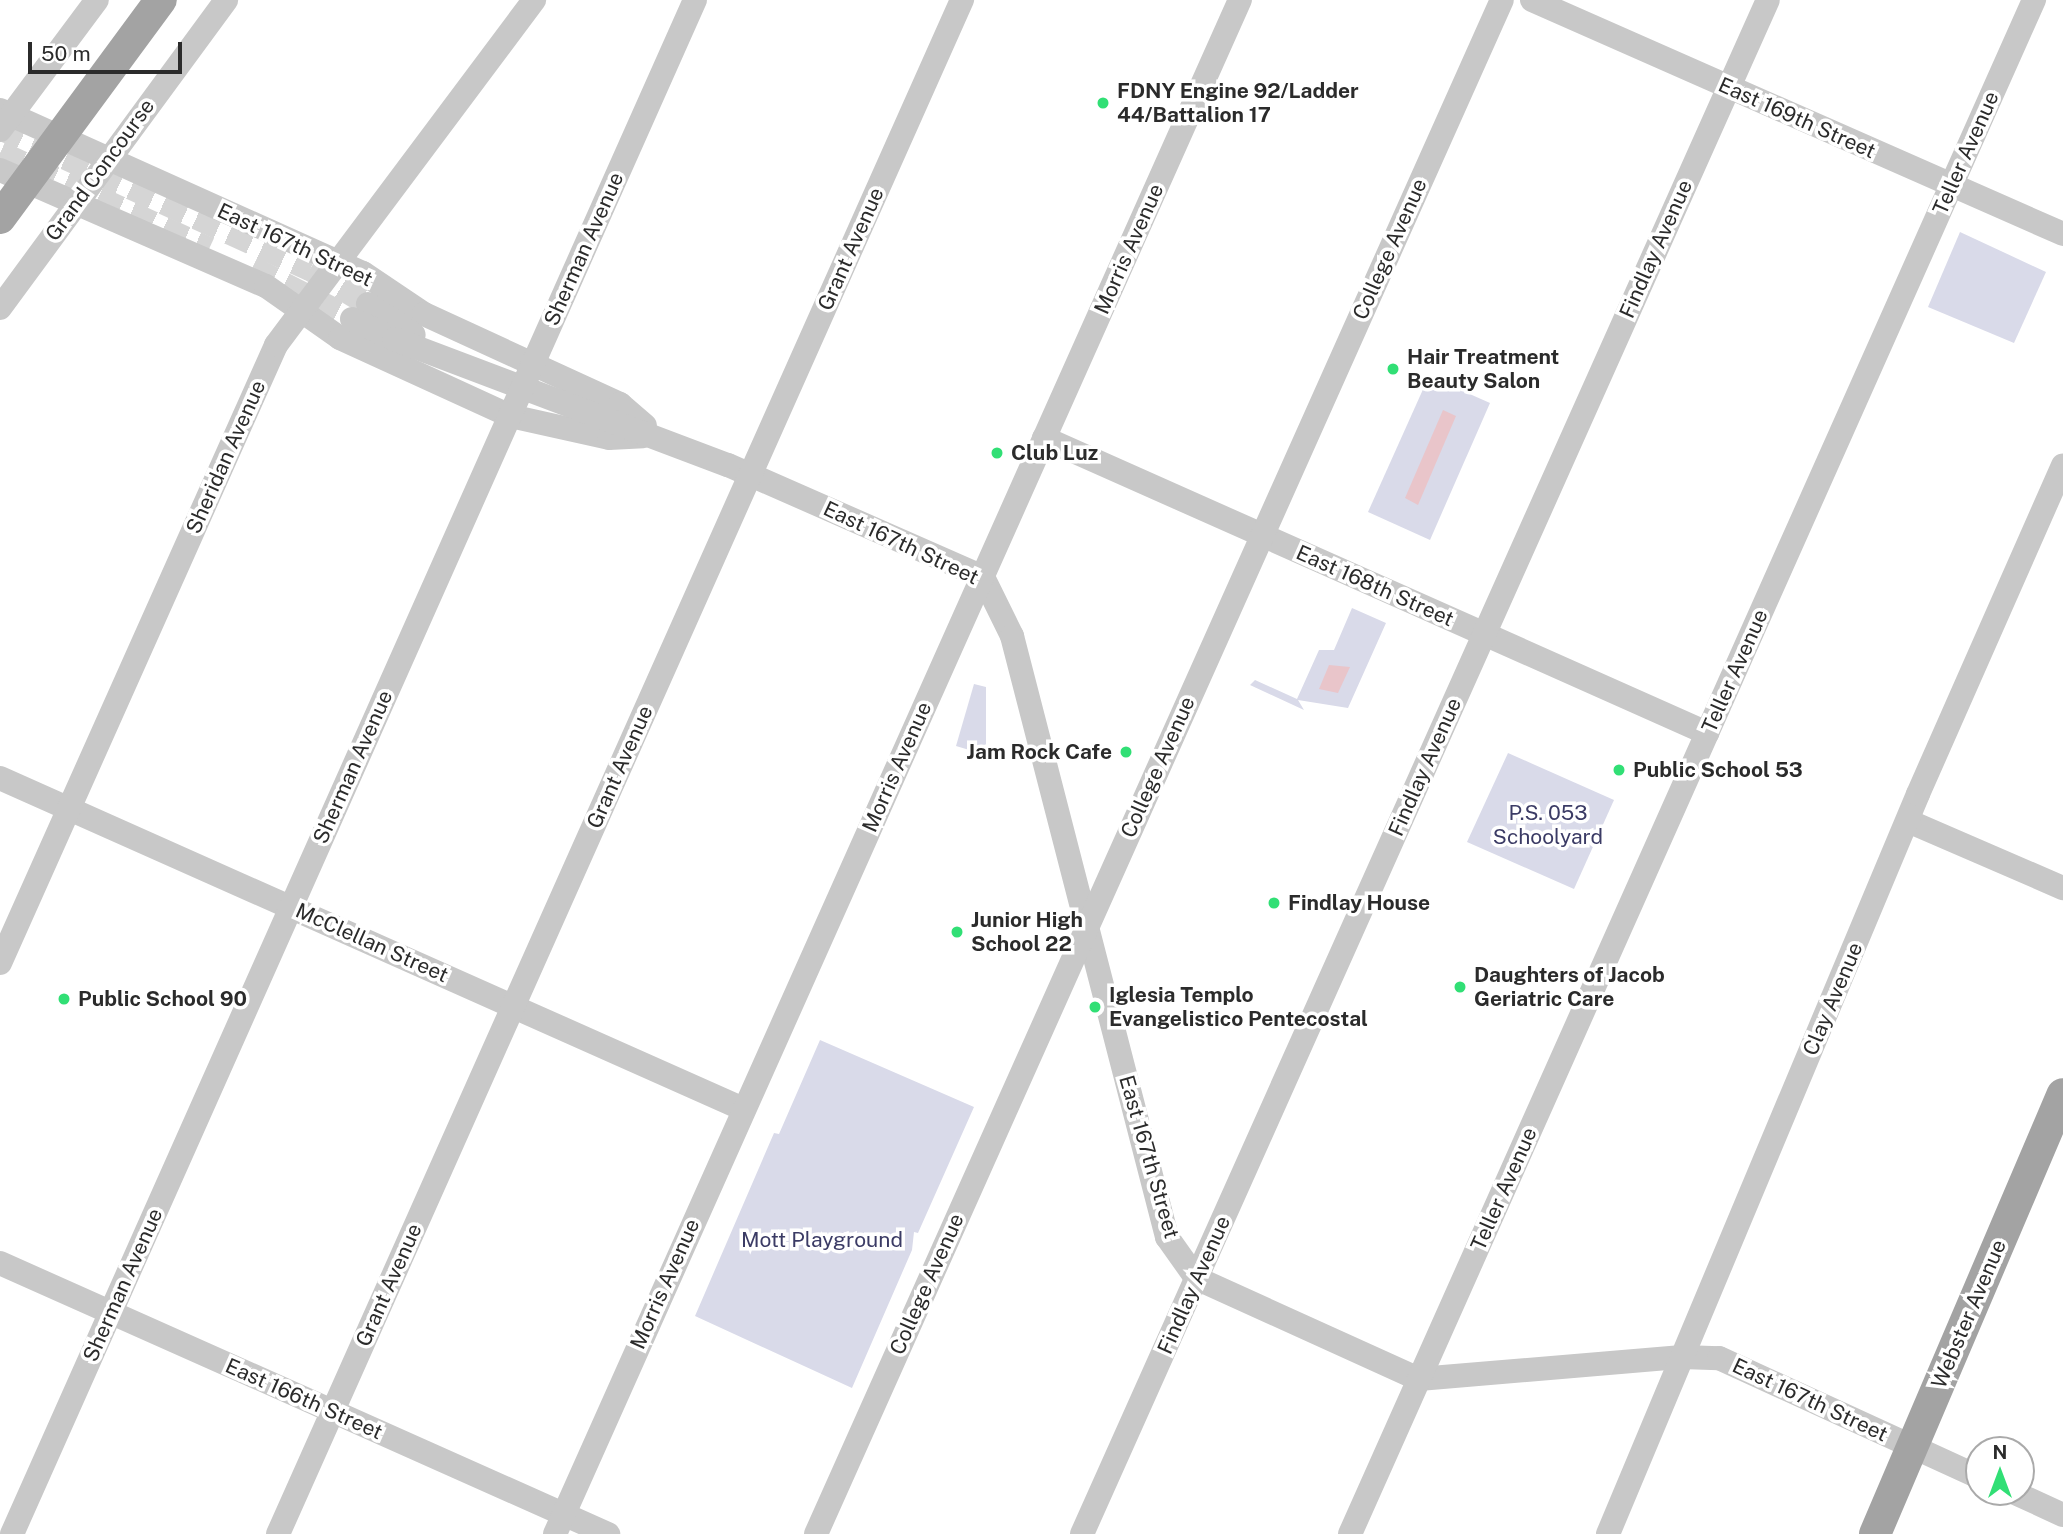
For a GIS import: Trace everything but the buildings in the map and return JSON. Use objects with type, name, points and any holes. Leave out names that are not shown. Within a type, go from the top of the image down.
[{"type":"main road","points":[[0,218],[13,176],[59,138],[161,0]]},
{"type":"main road","name":"Webster Avenue","points":[[1875,1534],[2063,1094]]},
{"type":"street","points":[[4,118],[97,0]]},
{"type":"street","name":"Grand Concourse","points":[[0,308],[226,0]]},
{"type":"street","name":"Sheridan Avenue","points":[[0,963],[276,345],[299,309],[534,0]]},
{"type":"street","name":"Sherman Avenue","points":[[12,1534],[695,0]]},
{"type":"street","name":"Grant Avenue","points":[[278,1534],[962,0]]},
{"type":"street","name":"Morris Avenue","points":[[559,1525],[1240,0]]},
{"type":"street","name":"College Avenue","points":[[816,1534],[1502,0]]},
{"type":"street","name":"East 169th Street","points":[[1532,0],[1951,187],[2063,234]]},
{"type":"street","name":"Findlay Avenue","points":[[1082,1534],[1768,0]]},
{"type":"street","name":"Teller Avenue","points":[[1350,1534],[2034,0]]},
{"type":"street","name":"East 167th Street","points":[[4,118],[59,138],[337,261],[424,314],[620,404],[654,435]]},
{"type":"street","name":"East 167th Street","points":[[13,176],[266,286],[355,346],[510,416],[609,438],[654,435]]},
{"type":"street","name":"East 167th Street","points":[[360,311],[457,361],[750,474],[983,578],[1012,636],[1167,1237],[1196,1278],[1419,1379],[1682,1357],[1719,1358],[1965,1471]]},
{"type":"street","name":"East 168th Street","points":[[1044,438],[1707,733]]},
{"type":"street","name":"Clay Avenue","points":[[1608,1534],[1908,821],[2063,466]]},
{"type":"street","name":"McClellan Street","points":[[0,778],[743,1109]]},
{"type":"street","points":[[1908,821],[2063,888]]},
{"type":"street","name":"East 166th Street","points":[[0,1263],[333,1412],[559,1525],[608,1534]]},
{"type":"street","points":[[2035,1502],[2063,1515]]},
{"type":"green space","points":[[1960,232],[2046,272],[2014,343],[1928,307]]},
{"type":"green space","points":[[1429,376],[1490,403],[1430,540],[1368,512]]},
{"type":"green space","points":[[1352,608],[1386,623],[1348,708],[1298,700],[1304,710],[1250,685],[1255,680],[1297,699],[1319,650],[1334,650]]},
{"type":"green space","points":[[974,684],[986,687],[986,755],[956,746]]},
{"type":"green space","name":"P.S. 053 Schoolyard","points":[[1508,753],[1614,800],[1574,889],[1467,842]]},
{"type":"green space","name":"Mott Playground","points":[[820,1040],[974,1107],[918,1233],[914,1232],[912,1250],[852,1388],[695,1316],[774,1133],[779,1134]]},
{"type":"shaded area","points":[[1443,410],[1456,416],[1418,505],[1405,498]]},
{"type":"shaded area","points":[[1329,665],[1350,667],[1338,693],[1319,689]]},
{"type":"tunnel","points":[[0,128],[310,269],[368,304]]},
{"type":"tunnel","points":[[0,153],[209,249]]},
{"type":"tunnel","points":[[252,268],[352,319]]},
{"type":"place","name":"FDNY Engine 92/Ladder 44/Battalion 17","points":[[1103,103]]},
{"type":"place","name":"Hair Treatment Beauty Salon","points":[[1393,369]]},
{"type":"place","name":"Club Luz","points":[[997,453]]},
{"type":"place","name":"Jam Rock Cafe","points":[[1126,752]]},
{"type":"place","name":"Public School 53","points":[[1619,770]]},
{"type":"place","name":"Findlay House","points":[[1274,903]]},
{"type":"place","name":"Junior High School 22","points":[[957,932]]},
{"type":"place","name":"Daughters of Jacob Geriatric Care","points":[[1460,987]]},
{"type":"place","name":"Public School 90","points":[[64,999]]},
{"type":"place","name":"Iglesia Templo Evangelistico Pentecostal","points":[[1095,1007]]}]
